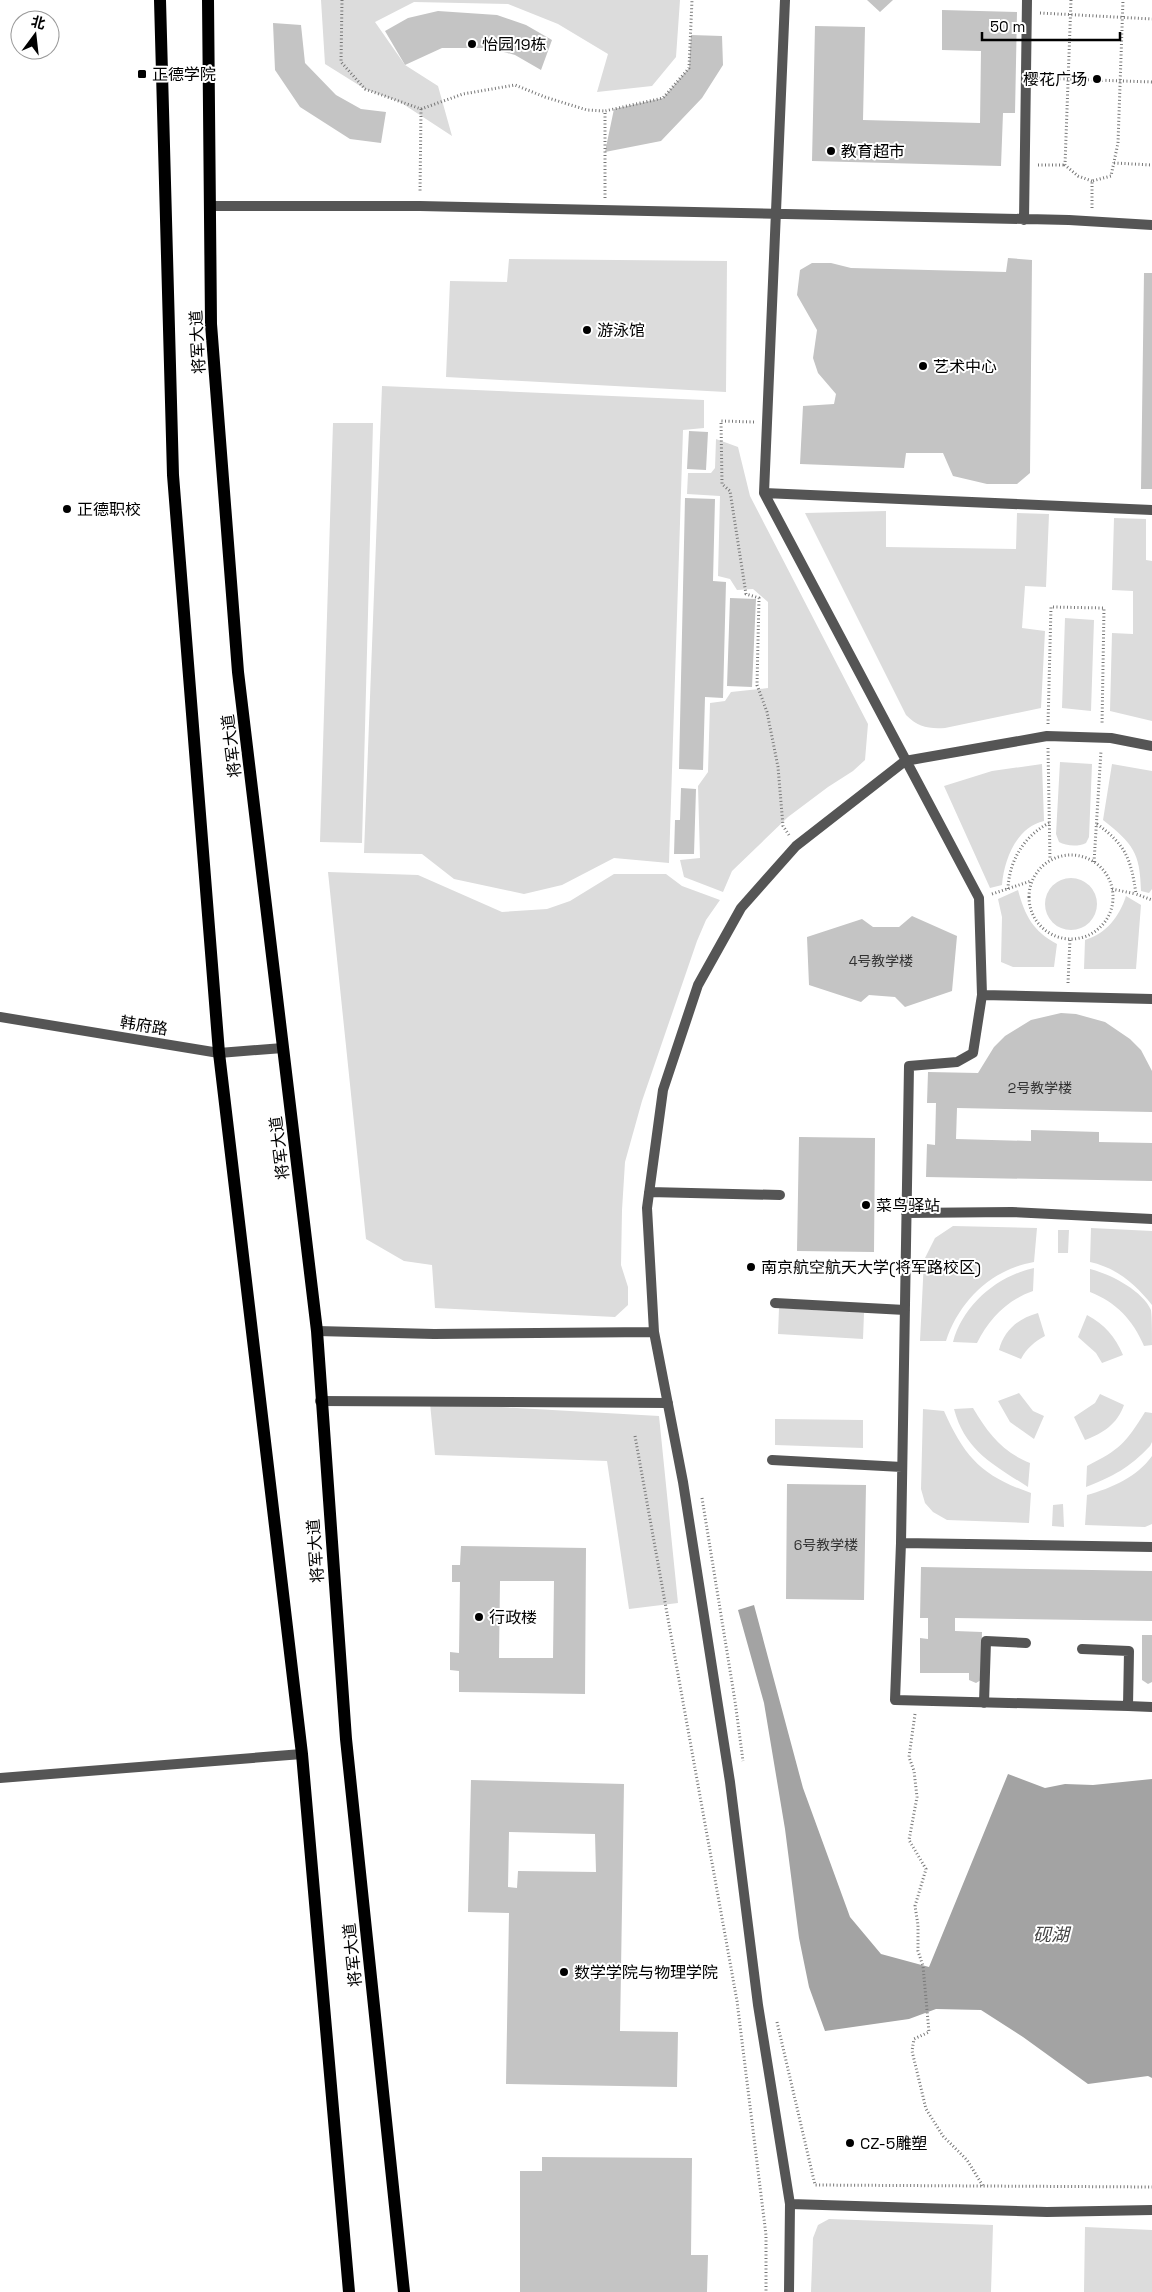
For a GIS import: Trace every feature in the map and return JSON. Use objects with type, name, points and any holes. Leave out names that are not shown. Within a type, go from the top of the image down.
[{"type":"main road","name":"将军大道","points":[[160,0],[173,475],[219,1052],[302,1754],[348,2292]]},
{"type":"main road","name":"将军大道","points":[[208,0],[211,324],[238,672],[317,1331],[320,1401],[346,1739],[404,2292]]},
{"type":"street","points":[[785,0],[764,493],[979,898],[982,995],[973,1053],[957,1062],[909,1066],[901,1543],[895,1700],[1152,1707]]},
{"type":"street","points":[[1024,220],[1027,0]]},
{"type":"street","points":[[210,206],[420,206],[1092,221],[1152,225]]},
{"type":"street","points":[[764,493],[1152,510]]},
{"type":"street","points":[[789,2292],[790,2204],[758,2005],[730,1782],[683,1482],[654,1332],[648,1258],[647,1208],[663,1090],[698,985],[741,908],[796,846],[905,761],[1047,736],[1111,738],[1152,746]]},
{"type":"street","points":[[982,995],[1152,999]]},
{"type":"street","name":"韩府路","points":[[0,1018],[219,1052],[283,1048]]},
{"type":"street","points":[[650,1192],[780,1195]]},
{"type":"street","points":[[906,1213],[1012,1212],[1152,1220]]},
{"type":"street","points":[[774,1303],[905,1310]]},
{"type":"street","points":[[317,1331],[434,1334],[654,1332]]},
{"type":"street","points":[[320,1401],[668,1403]]},
{"type":"street","points":[[772,1460],[902,1467]]},
{"type":"street","points":[[901,1543],[1152,1546]]},
{"type":"street","points":[[984,1703],[986,1641],[1026,1643]]},
{"type":"street","points":[[1082,1649],[1130,1651],[1128,1706]]},
{"type":"street","points":[[0,1778],[302,1754]]},
{"type":"street","points":[[790,2204],[1047,2212],[1152,2210]]},
{"type":"path","points":[[342,0],[341,62],[364,89],[421,109],[463,94],[515,85],[545,98],[578,107],[605,111],[663,98],[689,68],[692,0]]},
{"type":"path","points":[[1065,165],[1071,0]]},
{"type":"path","points":[[1025,166],[1065,165],[1078,176],[1092,181],[1111,176],[1118,143],[1123,0]]},
{"type":"path","points":[[1027,13],[1152,19]]},
{"type":"path","points":[[1026,78],[1152,82]]},
{"type":"path","points":[[420,206],[421,109]]},
{"type":"path","points":[[605,111],[605,210]]},
{"type":"path","points":[[1114,164],[1152,165]]},
{"type":"path","points":[[1092,181],[1092,221]]},
{"type":"path","points":[[766,422],[721,421],[722,484],[730,491],[746,594],[759,598],[757,685],[767,712],[778,767],[782,826],[796,846]]},
{"type":"path","points":[[1008,889],[1008,876],[1013,861],[1028,839],[1049,823]]},
{"type":"path","points":[[1096,824],[1111,835],[1125,850],[1132,868],[1136,894]]},
{"type":"path","points":[[1063,856],[1078,856],[1091,860],[1102,869],[1110,881],[1112,889],[1111,909],[1105,922],[1096,931],[1083,937],[1070,939],[1056,937],[1044,930],[1035,920],[1028,894],[1032,881],[1039,870],[1050,860],[1063,856]]},
{"type":"path","points":[[979,898],[1032,881]]},
{"type":"path","points":[[1112,889],[1136,894],[1152,900]]},
{"type":"path","points":[[1068,997],[1070,939]]},
{"type":"path","points":[[635,1436],[737,2000],[766,2235],[766,2292]]},
{"type":"path","points":[[702,1498],[735,1701],[744,1770]]},
{"type":"path","points":[[916,1701],[909,1758],[914,1771],[917,1797],[909,1840],[926,1869],[915,1906],[918,1925],[918,1950],[923,1966],[929,2032],[914,2039],[912,2051],[926,2109],[943,2136],[967,2160],[983,2186]]},
{"type":"path","points":[[775,2014],[814,2185],[1152,2187]]},
{"type":"shaded area","points":[[321,0],[680,0],[676,57],[652,86],[597,92],[608,54],[558,24],[508,4],[414,2],[375,22],[405,65],[438,86],[452,136],[400,102],[365,89],[325,64]]},
{"type":"shaded area","name":"游泳馆","points":[[509,259],[727,261],[726,392],[446,377],[450,281],[507,282]]},
{"type":"shaded area","points":[[382,386],[704,400],[704,428],[683,430],[669,863],[614,858],[562,885],[524,894],[454,879],[422,854],[364,853]]},
{"type":"shaded area","points":[[333,423],[373,423],[362,843],[320,842]]},
{"type":"shaded area","points":[[716,439],[738,447],[750,496],[868,724],[865,760],[853,771],[788,817],[732,871],[723,892],[684,877],[680,860],[700,858],[698,786],[708,772],[710,703],[725,701],[731,692],[768,688],[768,602],[753,589],[737,590],[730,579],[718,576],[720,496],[687,494],[688,473],[711,473],[715,468]]},
{"type":"shaded area","points":[[886,511],[886,547],[1016,549],[1017,513],[1049,514],[1046,587],[1025,586],[1022,628],[1045,631],[1041,708],[945,728],[924,726],[906,715],[805,513]]},
{"type":"shaded area","points":[[1114,518],[1146,519],[1146,560],[1152,561],[1152,721],[1110,711],[1112,633],[1133,634],[1133,591],[1112,590]]},
{"type":"shaded area","points":[[1065,618],[1094,620],[1091,711],[1062,708]]},
{"type":"shaded area","points":[[1060,762],[1092,764],[1089,837],[1086,843],[1083,844],[1072,846],[1059,842],[1056,834]]},
{"type":"shaded area","points":[[1042,764],[1044,821],[1035,824],[1019,837],[1009,855],[1002,885],[990,888],[944,786],[992,771]]},
{"type":"shaded area","points":[[1112,764],[1152,771],[1152,889],[1149,893],[1141,891],[1139,867],[1133,850],[1103,820]]},
{"type":"shaded area","points":[[328,872],[418,875],[502,912],[547,909],[570,901],[614,874],[666,874],[682,886],[720,900],[706,920],[697,941],[642,1101],[625,1162],[621,1265],[628,1287],[628,1305],[615,1317],[435,1308],[432,1265],[404,1261],[366,1239]]},
{"type":"shaded area","points":[[1066,878],[1076,878],[1086,882],[1093,889],[1097,904],[1093,919],[1086,926],[1076,930],[1066,930],[1056,926],[1049,919],[1045,909],[1045,899],[1049,889],[1056,882]]},
{"type":"shaded area","points":[[1018,890],[1031,922],[1042,934],[1057,944],[1054,967],[1013,967],[1001,962],[1002,917],[998,899]]},
{"type":"shaded area","points":[[1126,896],[1141,905],[1136,969],[1084,969],[1085,940],[1106,929],[1120,911]]},
{"type":"shaded area","points":[[953,1226],[1037,1228],[1034,1262],[1004,1272],[979,1289],[959,1313],[946,1341],[920,1341],[924,1260],[935,1238]]},
{"type":"shaded area","points":[[1091,1228],[1152,1231],[1152,1305],[1125,1278],[1109,1268],[1090,1262]]},
{"type":"shaded area","points":[[1058,1230],[1069,1230],[1068,1253],[1058,1253]]},
{"type":"shaded area","points":[[1034,1268],[1033,1291],[1015,1300],[1000,1311],[987,1326],[977,1343],[953,1342],[965,1316],[983,1294],[1007,1278]]},
{"type":"shaded area","points":[[1090,1269],[1125,1284],[1147,1303],[1151,1310],[1152,1345],[1144,1346],[1135,1328],[1123,1313],[1108,1301],[1090,1292]]},
{"type":"shaded area","points":[[779,1308],[864,1313],[863,1339],[778,1334]]},
{"type":"shaded area","points":[[1038,1313],[1045,1336],[1031,1346],[1021,1359],[999,1350],[1005,1336],[1013,1326],[1025,1318]]},
{"type":"shaded area","points":[[1087,1315],[1109,1332],[1117,1342],[1123,1355],[1102,1363],[1096,1353],[1078,1337]]},
{"type":"shaded area","points":[[1019,1393],[1033,1411],[1044,1416],[1034,1439],[1010,1422],[998,1401]]},
{"type":"shaded area","points":[[1100,1394],[1124,1405],[1114,1423],[1085,1440],[1074,1417],[1095,1403]]},
{"type":"shaded area","points":[[430,1403],[659,1416],[678,1603],[629,1609],[607,1461],[435,1455]]},
{"type":"shaded area","points":[[973,1408],[984,1426],[997,1441],[1020,1459],[1030,1463],[1028,1487],[982,1456],[965,1436],[954,1409]]},
{"type":"shaded area","points":[[923,1409],[944,1411],[960,1441],[977,1463],[1000,1480],[1031,1493],[1029,1523],[947,1520],[933,1512],[925,1503],[921,1489]]},
{"type":"shaded area","points":[[1145,1412],[1152,1413],[1152,1442],[1150,1446],[1121,1471],[1086,1487],[1087,1466],[1121,1445]]},
{"type":"shaded area","points":[[775,1419],[863,1420],[863,1448],[775,1445]]},
{"type":"shaded area","points":[[1152,1456],[1152,1524],[1145,1527],[1085,1525],[1087,1495],[1123,1481],[1139,1470]]},
{"type":"shaded area","points":[[1063,1504],[1064,1527],[1052,1526],[1053,1505]]},
{"type":"shaded area","points":[[829,2219],[993,2225],[991,2292],[811,2292],[813,2238],[818,2225]]},
{"type":"shaded area","points":[[1085,2227],[1152,2230],[1152,2292],[1084,2292]]},
{"type":"water","name":"砚湖","points":[[754,1605],[803,1788],[850,1917],[881,1954],[929,1967],[1008,1774],[1045,1788],[1065,1784],[1093,1785],[1152,1779],[1152,2078],[1148,2076],[1088,2084],[1023,2037],[981,2010],[936,2009],[909,2019],[825,2031],[809,1987],[799,1938],[785,1829],[764,1703],[738,1610]]},
{"type":"building","points":[[867,0],[893,0],[880,12]]},
{"type":"building","points":[[942,10],[1017,12],[1015,113],[1003,113],[1001,166],[812,161],[815,26],[865,27],[863,120],[980,123],[981,51],[942,50]]},
{"type":"building","name":"怡园19栋","points":[[438,11],[497,15],[526,25],[552,40],[541,70],[515,55],[489,48],[442,48],[405,65],[385,31],[408,18]]},
{"type":"building","points":[[273,23],[301,25],[305,63],[336,95],[361,109],[386,112],[381,143],[350,139],[300,107],[275,70]]},
{"type":"building","points":[[691,35],[722,36],[723,65],[702,98],[661,141],[605,152],[614,109],[663,98],[689,68]]},
{"type":"building","name":"艺术中心","points":[[1008,258],[1032,260],[1030,473],[1017,484],[987,484],[953,476],[943,453],[906,453],[904,468],[800,464],[803,406],[834,404],[836,394],[818,373],[813,358],[817,330],[797,295],[800,270],[812,263],[831,263],[851,268],[1006,272]]},
{"type":"building","points":[[1144,273],[1152,273],[1152,489],[1141,489]]},
{"type":"building","points":[[689,431],[708,432],[706,470],[687,469]]},
{"type":"building","points":[[685,498],[715,499],[713,581],[726,582],[723,698],[705,697],[703,770],[679,769]]},
{"type":"building","points":[[730,598],[756,599],[752,687],[727,686]]},
{"type":"building","points":[[681,788],[696,789],[694,854],[674,854],[675,820],[680,820]]},
{"type":"building","points":[[912,916],[957,936],[952,991],[905,1007],[895,997],[869,995],[861,1002],[809,985],[807,937],[862,919],[873,927],[899,927]]},
{"type":"building","points":[[1061,1013],[1076,1014],[1105,1022],[1130,1039],[1141,1050],[1152,1071],[1152,1112],[957,1108],[956,1139],[1031,1141],[1031,1130],[1099,1132],[1099,1142],[1152,1143],[1152,1181],[926,1177],[927,1144],[935,1145],[936,1103],[927,1103],[928,1072],[978,1073],[994,1047],[1005,1036],[1031,1020]]},
{"type":"building","points":[[799,1137],[875,1138],[874,1252],[797,1251]]},
{"type":"building","points":[[787,1484],[866,1485],[864,1600],[786,1599]]},
{"type":"building","name":"行政楼","points":[[461,1546],[586,1548],[585,1694],[459,1692],[459,1671],[450,1670],[450,1652],[459,1653],[460,1582],[452,1582],[452,1565],[460,1565]],"holes":[[[500,1581],[554,1581],[553,1658],[499,1658]]]},
{"type":"building","points":[[921,1567],[1152,1571],[1152,1621],[955,1618],[955,1631],[982,1632],[981,1680],[976,1683],[969,1680],[969,1673],[920,1673],[920,1638],[928,1639],[928,1618],[920,1618]]},
{"type":"building","points":[[1142,1635],[1152,1635],[1152,1682],[1148,1684],[1142,1680]]},
{"type":"building","name":"数学学院与物理学院","points":[[471,1780],[624,1784],[620,2031],[678,2032],[677,2087],[506,2084],[509,1913],[468,1912]],"holes":[[[509,1832],[595,1834],[596,1872],[518,1871],[517,1888],[508,1887]]]},
{"type":"building","points":[[542,2157],[692,2158],[691,2255],[708,2255],[707,2292],[520,2292],[520,2171],[542,2171]]},
{"type":"place","name":"怡园19栋","points":[[472,44]]},
{"type":"place","name":"正德学院","points":[[142,74]]},
{"type":"place","name":"樱花广场","points":[[1097,79]]},
{"type":"place","name":"教育超市","points":[[831,151]]},
{"type":"place","name":"游泳馆","points":[[587,330]]},
{"type":"place","name":"艺术中心","points":[[923,366]]},
{"type":"place","name":"正德职校","points":[[67,509]]},
{"type":"place","name":"菜鸟驿站","points":[[866,1205]]},
{"type":"place","name":"南京航空航天大学(将军路校区)","points":[[751,1267]]},
{"type":"place","name":"行政楼","points":[[479,1617]]},
{"type":"place","name":"数学学院与物理学院","points":[[564,1972]]},
{"type":"place","name":"CZ-5雕塑","points":[[850,2143]]}]
